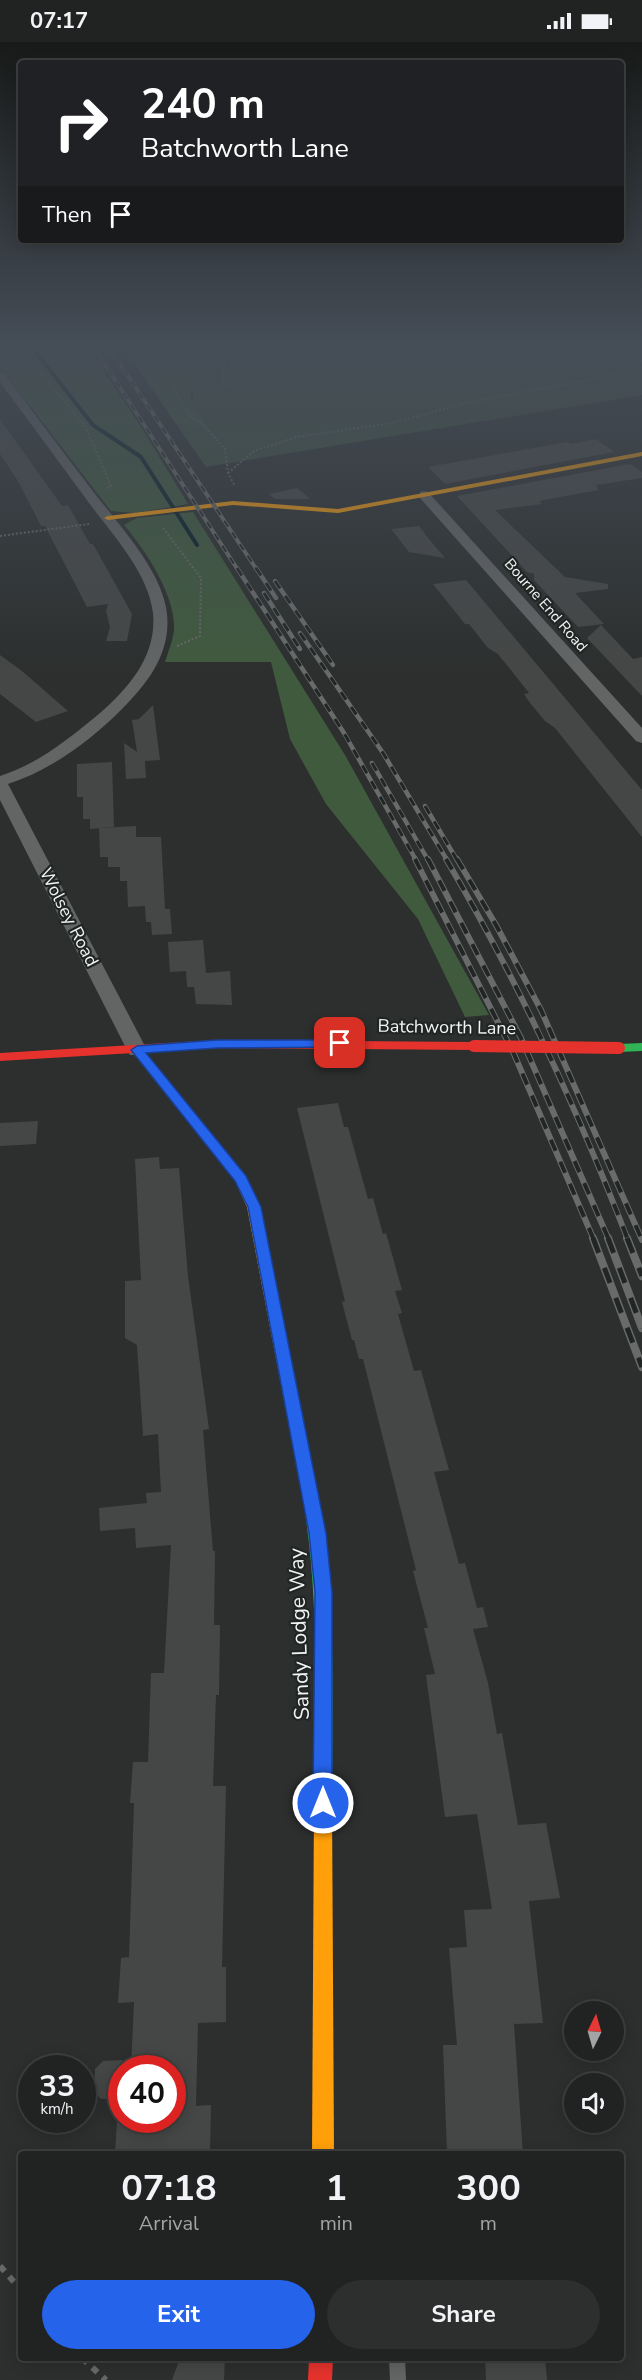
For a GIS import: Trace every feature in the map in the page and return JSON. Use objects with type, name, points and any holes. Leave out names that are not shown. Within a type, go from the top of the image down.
[{"type":"street","points":[[0,782],[20,776],[90,728],[134,687],[154,656],[160,619],[154,592],[138,561],[60,455]]},
{"type":"street","points":[[108,518],[252,503],[330,512],[636,455]]},
{"type":"street","name":"Bourne End Road","points":[[424,495],[642,738]]},
{"type":"street","name":"Wolsey Road","points":[[0,782],[137,1050]]},
{"type":"street","name":"Batchworth Lane","points":[[0,1057],[217,1044],[642,1047]]},
{"type":"street","name":"Sandy Lodge Way","points":[[137,1050],[241,1179],[254,1207],[318,1533],[323,1592],[323,2151]]},
{"type":"street","points":[[320,2380],[321,2361]]},
{"type":"lane","points":[[397,2361],[398,2380]]},
{"type":"path","points":[[90,496],[111,486],[98,455]]},
{"type":"path","points":[[226,455],[228,473],[249,455]]},
{"type":"path","points":[[152,513],[201,578],[200,636],[154,656]]},
{"type":"path","points":[[0,536],[99,523],[108,518]]},
{"type":"path","points":[[0,2266],[18,2287]]},
{"type":"path","points":[[85,2361],[106,2380]]},
{"type":"green space","points":[[68,455],[158,455],[188,504],[135,513],[111,511]]},
{"type":"green space","points":[[198,455],[278,455],[206,467]]},
{"type":"green space","points":[[193,512],[345,755],[489,1015],[465,1017],[418,919],[326,804],[290,739],[271,662],[165,662],[174,630],[170,603],[150,560],[124,525],[137,518]]},
{"type":"building","points":[[1,455],[26,455],[62,506],[68,505],[90,544],[93,544],[132,614],[127,641],[106,641],[110,627],[106,611],[108,604],[87,607],[45,526],[41,526],[18,481]]},
{"type":"building","points":[[494,455],[598,455],[445,484],[428,467]]},
{"type":"building","points":[[630,464],[642,472],[642,478],[596,485],[598,490],[539,501],[542,504],[495,510],[565,577],[608,584],[608,589],[575,593],[604,624],[578,627],[534,580],[534,574],[527,572],[457,496]]},
{"type":"building","points":[[297,488],[310,499],[275,499],[269,494]]},
{"type":"building","points":[[419,526],[445,558],[409,552],[391,529]]},
{"type":"building","points":[[466,580],[642,790],[642,837],[555,728],[545,721],[530,703],[524,694],[529,693],[498,654],[488,648],[469,624],[465,624],[433,584]]},
{"type":"building","points":[[601,625],[633,659],[642,657],[642,696],[587,638]]},
{"type":"building","points":[[0,655],[68,711],[36,722],[0,694]]},
{"type":"building","points":[[153,705],[160,760],[145,761],[146,778],[126,779],[124,743],[137,752],[132,720],[139,719]]},
{"type":"building","points":[[112,762],[114,827],[90,829],[90,819],[83,819],[83,797],[77,797],[77,764]]},
{"type":"building","points":[[136,826],[136,837],[161,837],[165,909],[170,909],[172,934],[152,935],[151,922],[146,922],[145,906],[128,907],[127,881],[120,881],[120,867],[108,867],[108,857],[100,857],[99,828]]},
{"type":"building","points":[[203,940],[206,973],[230,971],[232,1005],[196,1004],[194,987],[187,987],[186,971],[170,972],[168,942]]},
{"type":"building","points":[[338,1103],[344,1127],[348,1127],[368,1199],[373,1198],[383,1234],[386,1233],[402,1290],[395,1291],[402,1313],[398,1314],[414,1371],[421,1370],[449,1470],[434,1472],[459,1564],[465,1563],[477,1608],[483,1607],[488,1627],[473,1629],[488,1683],[497,1734],[502,1733],[518,1825],[546,1823],[560,1898],[529,1901],[543,2023],[514,2024],[523,2151],[447,2151],[443,2045],[457,2045],[449,1948],[467,1947],[464,1910],[492,1909],[477,1814],[445,1817],[426,1675],[435,1674],[424,1628],[428,1628],[413,1571],[416,1570],[363,1359],[359,1359],[354,1340],[352,1340],[342,1302],[345,1301],[297,1108]]},
{"type":"building","points":[[38,1121],[36,1144],[0,1146],[0,1123]]},
{"type":"building","points":[[159,1157],[160,1169],[179,1168],[188,1276],[209,1429],[203,1430],[213,1551],[215,1551],[214,1625],[220,1625],[219,1695],[216,1695],[213,1786],[226,1786],[222,1967],[226,1967],[226,2022],[198,2023],[196,2106],[211,2105],[210,2151],[115,2151],[116,2133],[186,2133],[186,2055],[132,2055],[134,2002],[118,2003],[121,1958],[129,1957],[134,1803],[130,1803],[133,1762],[148,1762],[151,1673],[164,1673],[171,1545],[136,1548],[135,1528],[100,1531],[99,1508],[147,1503],[146,1493],[161,1492],[158,1434],[143,1436],[137,1345],[125,1338],[125,1281],[141,1280],[135,1159]]},
{"type":"building","points":[[103,2061],[108,2061],[108,2099],[101,2099],[96,2094],[96,2068]]},
{"type":"building","points":[[179,2361],[225,2361],[224,2380],[172,2380]]},
{"type":"building","points":[[485,2361],[545,2361],[547,2380],[486,2380]]},
{"type":"waterway","points":[[138,455],[197,545]]},
{"type":"railway","points":[[164,455],[238,570]]},
{"type":"railway","points":[[181,455],[257,570]]},
{"type":"railway","points":[[237,568],[344,733],[416,860]]},
{"type":"railway","points":[[256,568],[276,598]]},
{"type":"railway","points":[[275,581],[333,665]]},
{"type":"railway","points":[[264,593],[300,649]]},
{"type":"railway","points":[[300,633],[383,753],[447,860]]},
{"type":"railway","points":[[372,763],[428,860]]},
{"type":"railway","points":[[425,806],[457,860]]},
{"type":"railway","points":[[415,859],[514,1054],[594,1240]]},
{"type":"railway","points":[[428,859],[521,1038],[609,1240]]},
{"type":"railway","points":[[446,859],[498,951],[545,1046],[628,1240]]},
{"type":"railway","points":[[457,859],[496,925],[541,1010],[642,1240]]},
{"type":"railway","points":[[593,1238],[642,1367]]},
{"type":"railway","points":[[608,1238],[642,1328]]},
{"type":"railway","points":[[627,1238],[642,1276]]},
{"type":"traffic: fast","points":[[619,1048],[642,1047]]},
{"type":"traffic: fast","points":[[311,1500],[324,1612],[323,1801]]},
{"type":"traffic: slow","points":[[108,518],[233,503],[338,511],[636,455]]},
{"type":"traffic: slow","points":[[137,1050],[241,1179],[254,1207],[311,1500]]},
{"type":"traffic: slow","points":[[323,1801],[323,2151]]},
{"type":"traffic: jam","points":[[0,1057],[217,1044],[474,1046]]},
{"type":"traffic: jam","points":[[474,1046],[619,1048]]},
{"type":"traffic: jam","points":[[320,2380],[321,2361]]},
{"type":"route","points":[[323,1803],[323,1592],[318,1533],[254,1207],[241,1179],[137,1050],[217,1044],[340,1043]]}]
